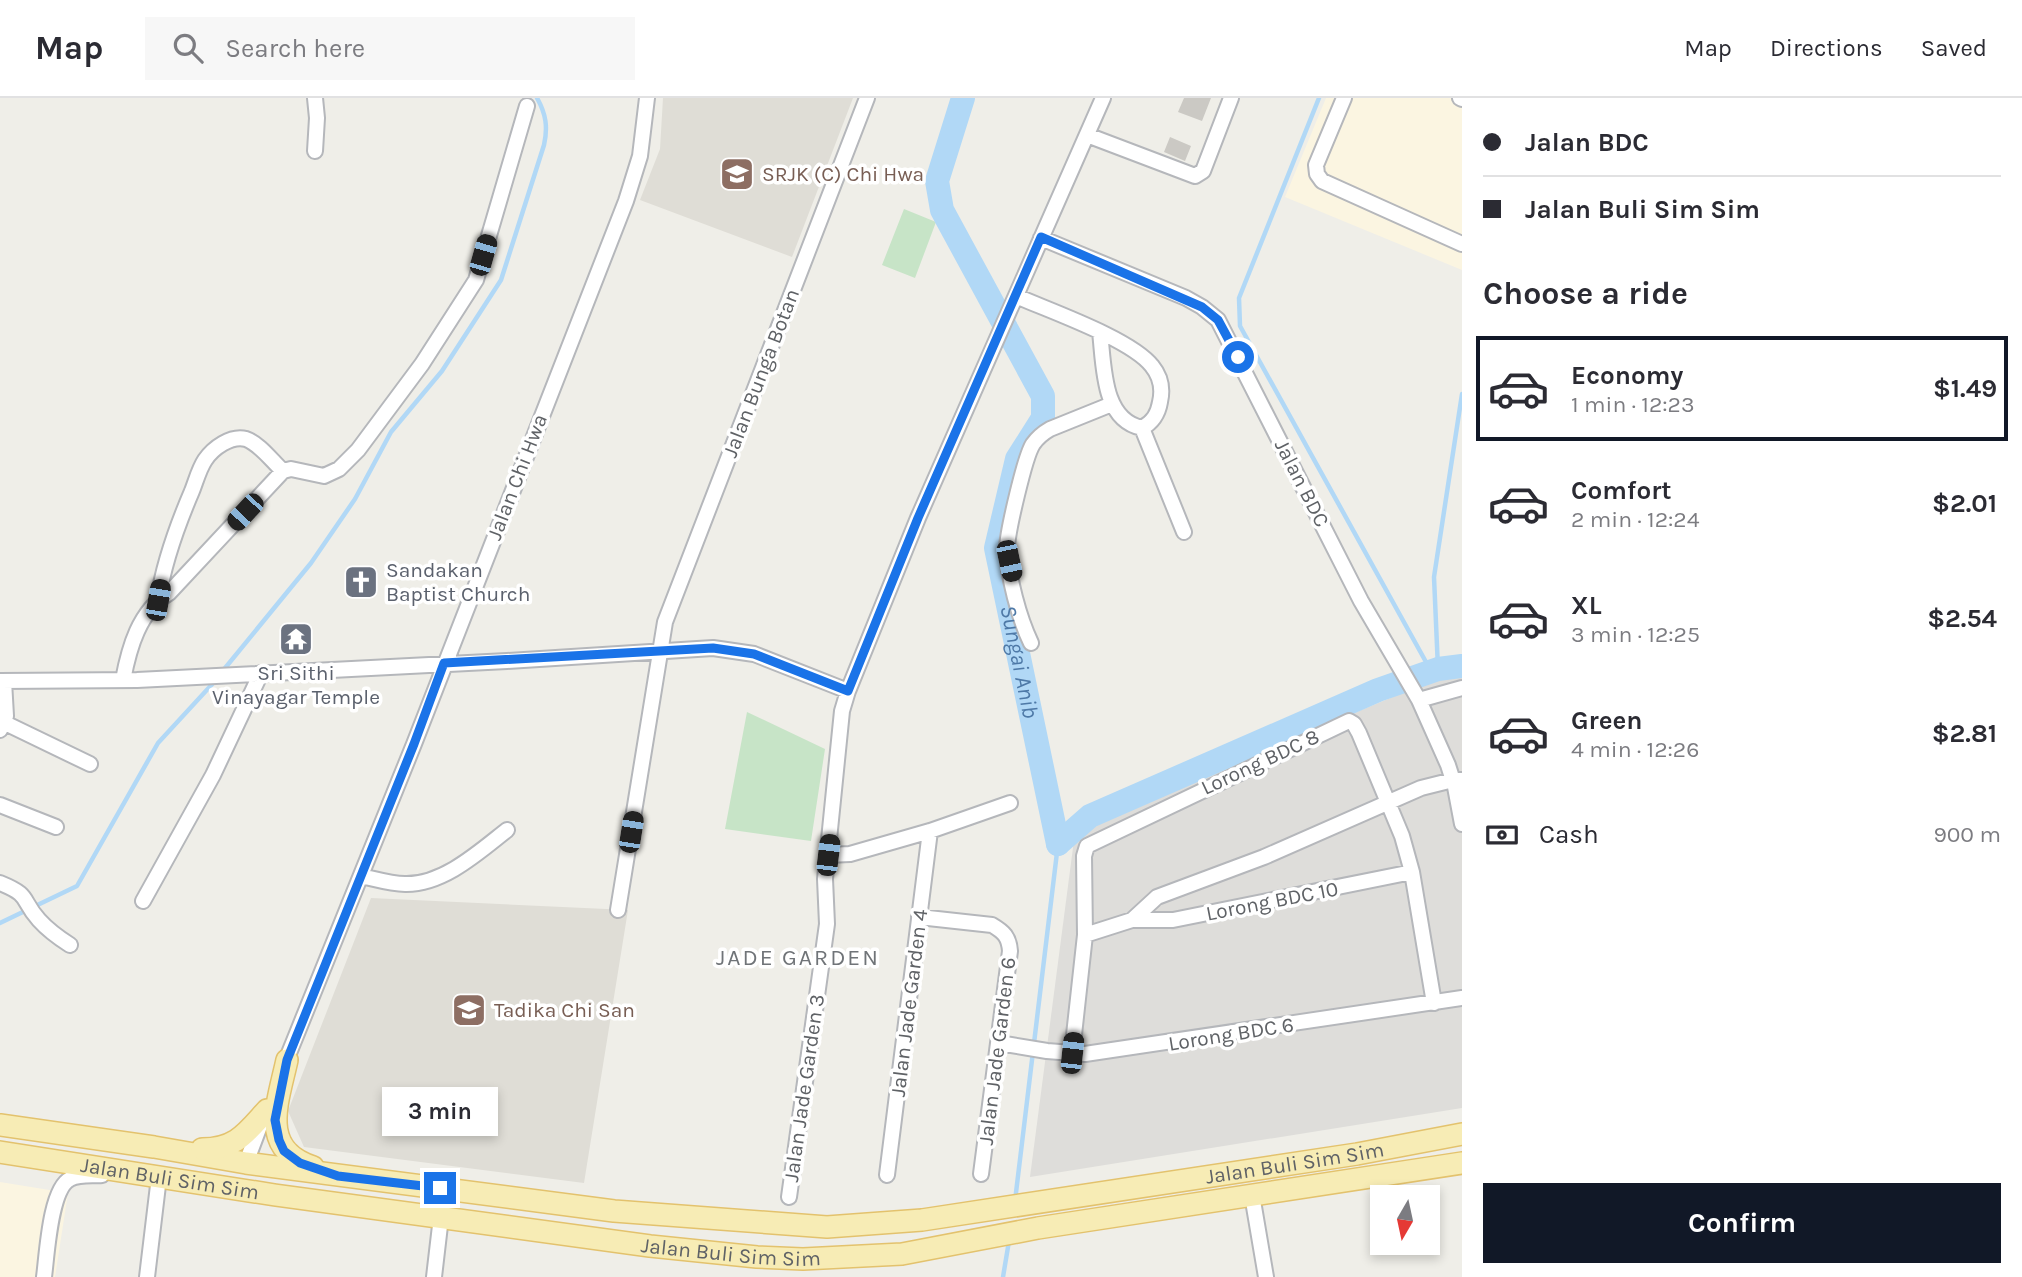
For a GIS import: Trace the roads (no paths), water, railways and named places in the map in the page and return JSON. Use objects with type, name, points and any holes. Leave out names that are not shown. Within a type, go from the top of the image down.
[{"type":"main road","points":[[287,1060],[275,1120],[279,1140],[284,1151],[300,1163],[338,1176]]},
{"type":"main road","points":[[154,1147],[211,1149],[226,1146],[240,1139],[267,1110]]},
{"type":"main road","name":"Jalan Buli Sim Sim","points":[[0,1125],[338,1176],[653,1215],[827,1227],[922,1220],[1462,1134]]},
{"type":"main road","points":[[1391,1147],[1462,1126]]},
{"type":"main road","name":"Jalan Buli Sim Sim","points":[[0,1152],[329,1202],[614,1240],[757,1256],[844,1258],[902,1254],[1038,1228],[1462,1163]]},
{"type":"main road","points":[[246,1163],[251,1176],[258,1182],[329,1202]]},
{"type":"main road","points":[[517,1197],[575,1218],[608,1223],[614,1240]]},
{"type":"street","points":[[315,98],[315,151]]},
{"type":"street","name":"Jalan Chi Hwa","points":[[246,1163],[625,201],[640,156],[647,98]]},
{"type":"street","name":"Jalan Bunga Botan","points":[[618,910],[664,622],[867,98]]},
{"type":"street","name":"Jalan Jade Garden 3","points":[[789,1197],[827,924],[825,879],[842,711],[918,518],[1103,98]]},
{"type":"street","points":[[1087,135],[1195,176],[1203,171],[1231,98]]},
{"type":"street","points":[[1344,98],[1316,165],[1317,174],[1329,187],[1462,244]]},
{"type":"street","points":[[158,600],[169,593],[283,471],[291,469],[324,475],[345,464],[422,364],[476,280],[527,106]]},
{"type":"street","name":"Jalan BDC","points":[[1041,237],[1186,298],[1218,320],[1361,601],[1415,694],[1457,780],[1462,824]]},
{"type":"street","points":[[1013,302],[1100,332],[1145,358],[1159,376],[1161,385],[1159,408],[1155,417],[1142,428]]},
{"type":"street","points":[[1100,332],[1112,404],[1127,422],[1142,428],[1184,532]]},
{"type":"street","points":[[1031,643],[1021,618],[1007,550],[1029,453],[1033,444],[1050,429],[1112,404]]},
{"type":"street","points":[[123,680],[128,654],[136,634],[158,600],[165,563],[176,528],[205,460],[217,447],[230,439],[244,438],[256,445],[283,471]]},
{"type":"street","points":[[90,764],[3,726],[2,681],[123,680],[713,648],[743,651],[848,691]]},
{"type":"street","points":[[143,901],[213,775],[261,673]]},
{"type":"street","points":[[1415,694],[1462,688]]},
{"type":"street","name":"Lorong BDC 8","points":[[1085,935],[1084,856],[1087,846],[1349,721],[1359,733],[1388,804]]},
{"type":"street","points":[[1072,1053],[1085,935],[1132,920],[1157,897],[1264,857],[1421,788],[1457,780]]},
{"type":"street","points":[[828,855],[850,854],[930,831],[1010,803]]},
{"type":"street","points":[[1388,804],[1402,836],[1412,872],[1434,1003]]},
{"type":"street","points":[[0,805],[56,827]]},
{"type":"street","points":[[361,876],[405,884],[432,879],[479,853],[507,830]]},
{"type":"street","name":"Jalan Jade Garden 4","points":[[887,1175],[930,831]]},
{"type":"street","name":"Lorong BDC 10","points":[[1132,920],[1173,920],[1412,872]]},
{"type":"street","points":[[0,883],[24,895],[37,919],[70,945]]},
{"type":"street","name":"Jalan Jade Garden 6","points":[[919,917],[992,925],[1002,930],[1009,939],[1010,951],[981,1174]]},
{"type":"street","name":"Lorong BDC 6","points":[[999,1043],[1072,1053],[1119,1051],[1462,998]]},
{"type":"street","points":[[44,1277],[55,1202],[66,1182],[77,1177],[132,1172]]},
{"type":"street","points":[[147,1277],[159,1177]]},
{"type":"street","points":[[1252,1195],[1266,1277]]},
{"type":"street","points":[[434,1277],[441,1217]]},
{"type":"waterway","points":[[221,673],[311,563],[355,499],[391,432],[442,371],[501,280],[544,145],[545,121],[537,98]]},
{"type":"waterway","name":"Sungai Anib","points":[[963,98],[937,181],[942,210],[1043,396],[1043,418],[1017,459],[996,548],[1058,844]]},
{"type":"waterway","points":[[1319,98],[1239,298],[1240,326],[1431,671]]},
{"type":"waterway","points":[[1438,669],[1434,577],[1462,394]]},
{"type":"waterway","points":[[1058,844],[1090,816],[1378,690],[1438,669],[1462,666]]},
{"type":"waterway","points":[[0,923],[77,886],[158,743],[216,680]]},
{"type":"waterway","points":[[1015,1201],[1058,844]]},
{"type":"waterway","points":[[1003,1277],[1009,1241]]},
{"type":"place","name":"SRJK (C) Chi Hwa","points":[[737,174]]},
{"type":"place","name":"Sandakan Baptist Church","points":[[361,582]]},
{"type":"place","name":"Sri Sithi Vinayagar Temple","points":[[296,639]]},
{"type":"place","name":"Tadika Chi San","points":[[469,1010]]},
{"type":"district","name":"JADE GARDEN","points":[[798,957]]}]
